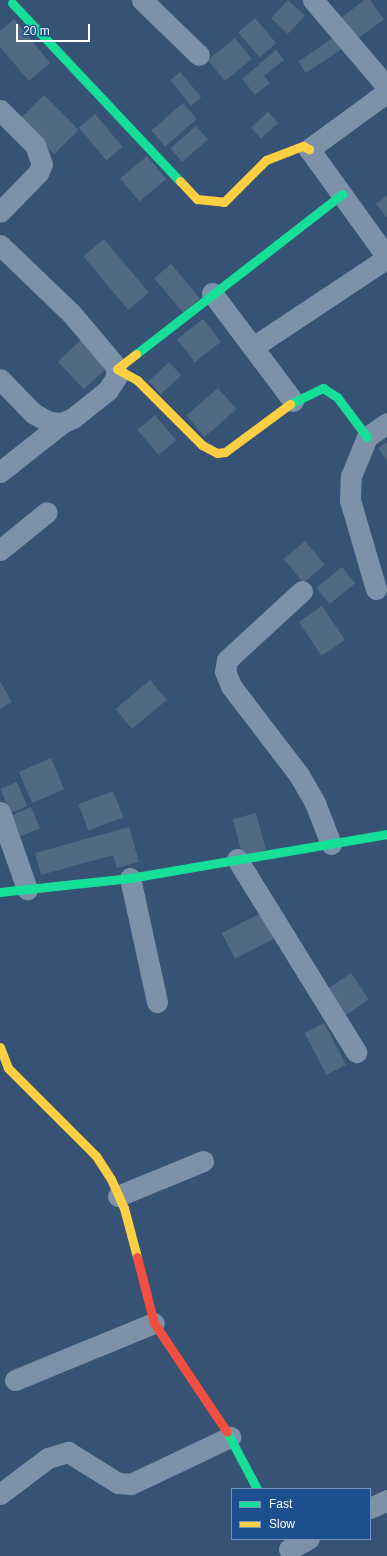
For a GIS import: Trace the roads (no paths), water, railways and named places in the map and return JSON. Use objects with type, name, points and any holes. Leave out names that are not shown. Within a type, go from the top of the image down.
[{"type":"street","points":[[142,0],[199,55]]},
{"type":"street","points":[[312,0],[387,87]]},
{"type":"street","points":[[9,4],[197,199],[210,203],[224,202],[266,160],[303,146],[309,149],[387,257],[253,347]]},
{"type":"street","points":[[309,149],[387,92]]},
{"type":"street","points":[[0,110],[35,145],[42,164],[38,173],[0,212]]},
{"type":"street","points":[[117,369],[212,293],[342,194]]},
{"type":"street","points":[[0,245],[71,313],[117,369],[137,380],[202,445],[217,453],[225,452],[293,401],[316,389],[330,391],[367,437]]},
{"type":"street","points":[[212,293],[293,401]]},
{"type":"street","points":[[0,472],[62,422],[73,418],[108,390],[117,376],[117,369]]},
{"type":"street","points":[[0,379],[33,413],[49,422],[62,422]]},
{"type":"street","points":[[376,589],[350,500],[351,476],[367,437],[387,423]]},
{"type":"street","points":[[0,550],[47,512]]},
{"type":"street","points":[[302,591],[227,660],[225,672],[235,692],[299,775],[315,803],[331,844]]},
{"type":"street","points":[[0,812],[27,889]]},
{"type":"street","points":[[0,892],[130,878],[387,834]]},
{"type":"street","points":[[237,859],[356,1052]]},
{"type":"street","points":[[130,878],[157,1002]]},
{"type":"street","points":[[0,1047],[8,1068],[96,1156],[118,1196],[154,1323],[230,1438],[256,1488]]},
{"type":"street","points":[[118,1196],[203,1161]]},
{"type":"street","points":[[15,1380],[154,1323]]},
{"type":"street","points":[[0,1494],[48,1458],[68,1452],[118,1483],[131,1484],[230,1438]]},
{"type":"street","points":[[371,1508],[387,1500]]},
{"type":"street","points":[[288,1548],[306,1540]]}]
